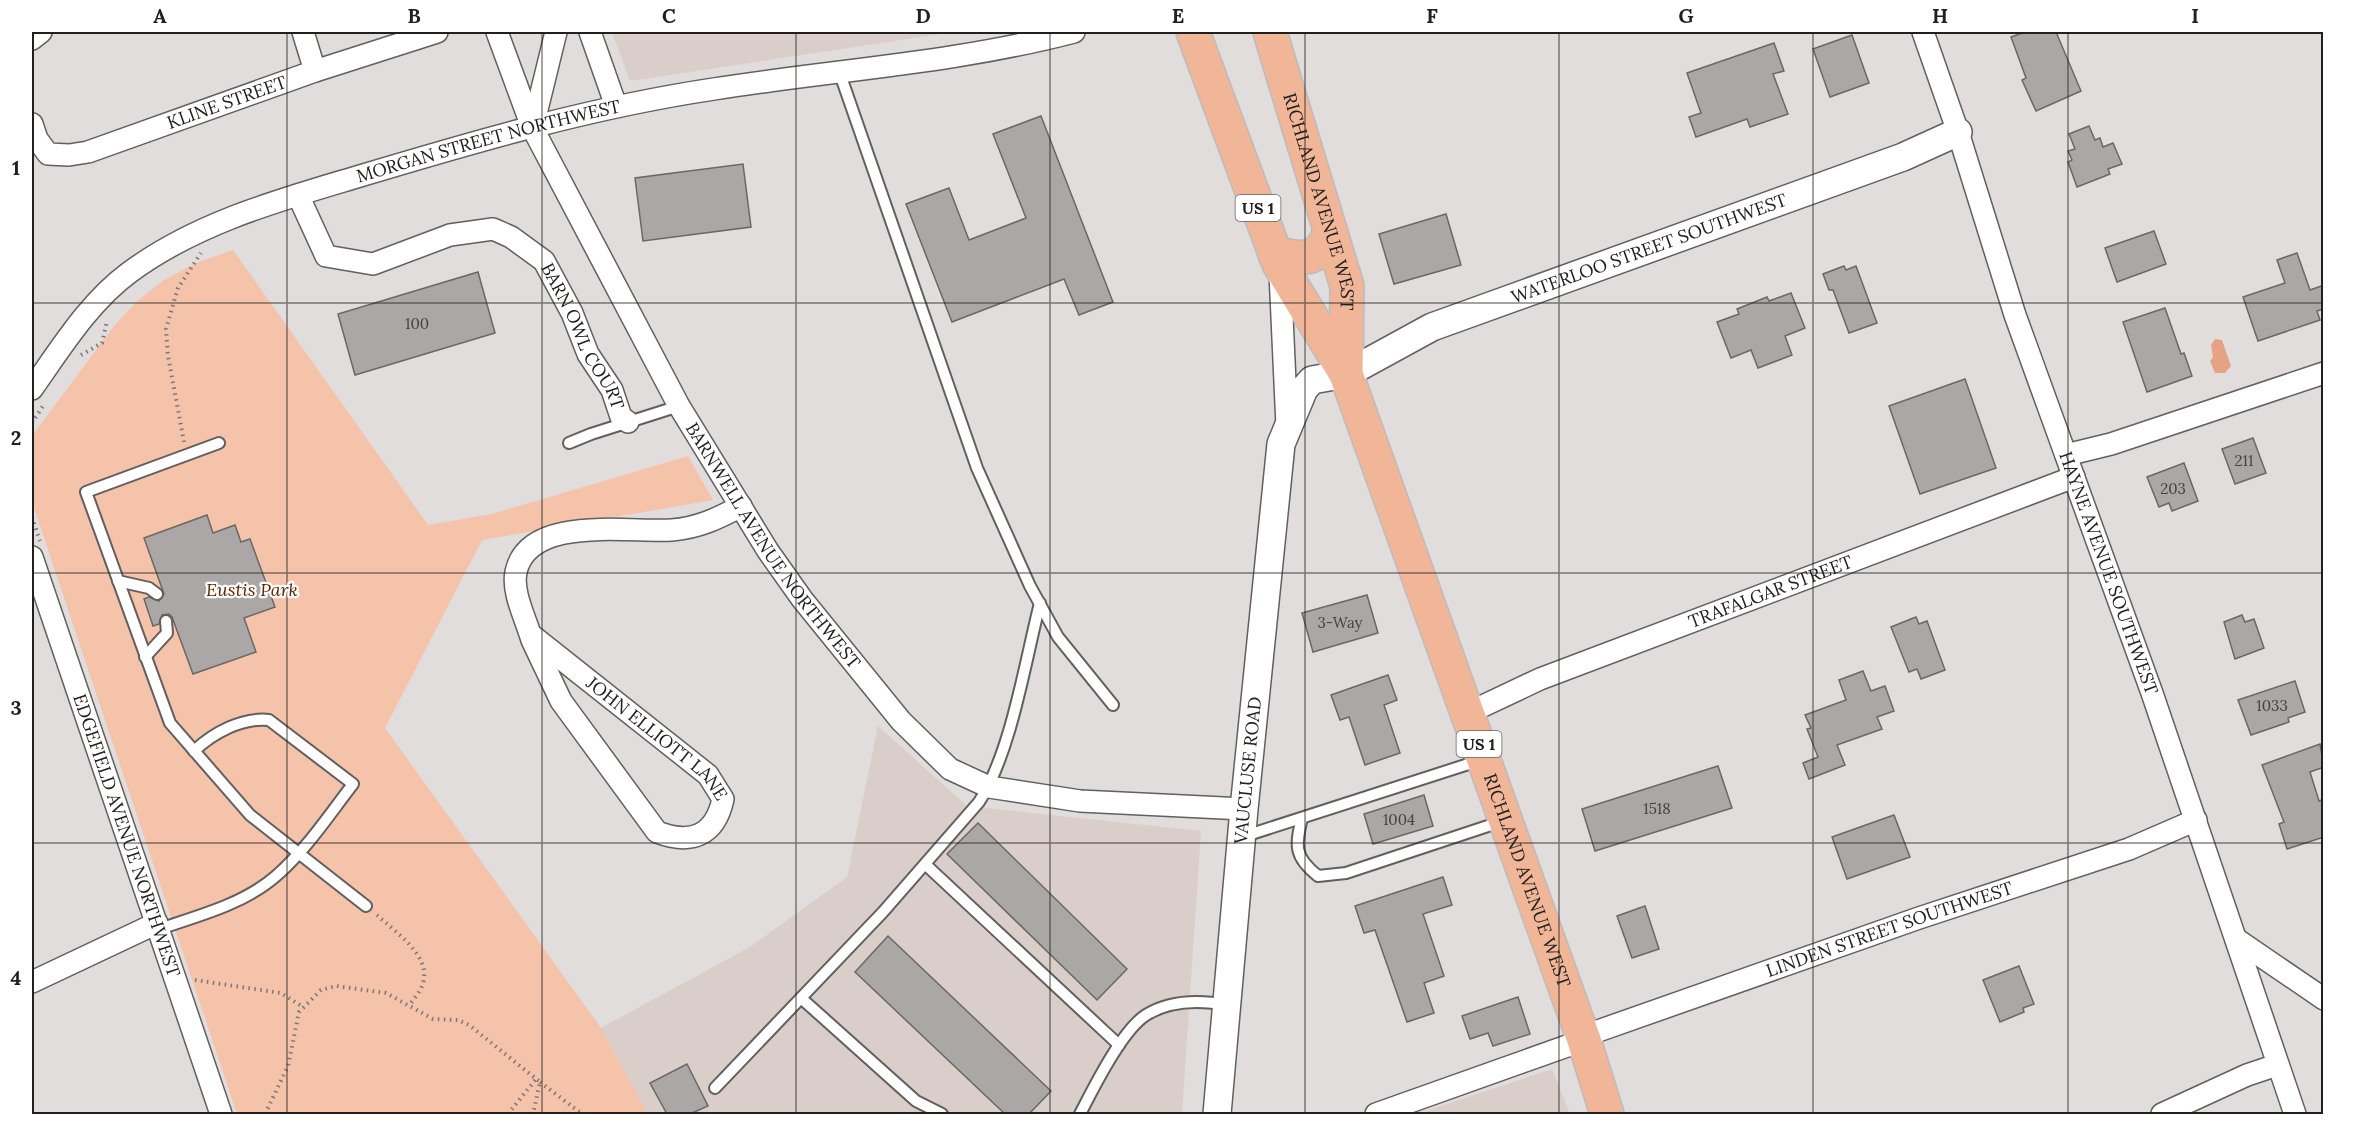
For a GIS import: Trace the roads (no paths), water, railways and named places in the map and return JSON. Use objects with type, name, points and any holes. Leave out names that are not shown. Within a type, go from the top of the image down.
[{"type":"main road","name":"RICHLAND AVENUE WEST","points":[[1193,32],[1277,259],[1346,374],[1584,1040],[1606,1114]]},
{"type":"main road","name":"RICHLAND AVENUE WEST","points":[[1270,32],[1347,286],[1346,374]]},
{"type":"main road","points":[[1277,259],[1311,257],[1325,245],[1330,230]]},
{"type":"street","points":[[32,39],[40,32]]},
{"type":"street","points":[[303,32],[315,71]]},
{"type":"street","name":"KLINE STREET","points":[[32,124],[37,139],[48,154],[69,155],[88,152],[315,71],[437,32]]},
{"type":"street","name":"BARNWELL AVENUE NORTHWEST","points":[[497,32],[532,127],[569,199],[616,281],[680,406],[741,506],[802,599],[901,721],[950,769],[989,788],[1080,801],[1244,809]]},
{"type":"street","points":[[532,127],[556,32]]},
{"type":"street","points":[[590,32],[616,106]]},
{"type":"street","name":"MORGAN STREET NORTHWEST","points":[[38,397],[90,309],[129,272],[182,239],[213,224],[298,195],[532,127],[616,106],[716,88],[840,74],[983,52],[1009,32]]},
{"type":"street","points":[[983,52],[1074,32]]},
{"type":"street","name":"HAYNE AVENUE SOUTHWEST","points":[[1923,32],[1958,132],[2015,315],[2196,820],[2295,1114]]},
{"type":"street","name":"WATERLOO STREET SOUTHWEST","points":[[1287,426],[1304,389],[1312,380],[1346,374],[1432,327],[1903,157],[1958,132]]},
{"type":"street","name":"BARN OWL COURT","points":[[298,195],[326,256],[373,264],[450,235],[493,229],[511,237],[544,261],[572,313],[588,354],[612,390],[621,417],[628,422]]},
{"type":"street","points":[[1277,259],[1287,426]]},
{"type":"street","points":[[2066,455],[2111,444],[2324,373]]},
{"type":"street","name":"VAUCLUSE ROAD","points":[[1217,1114],[1244,809],[1281,444],[1287,426]]},
{"type":"street","name":"TRAFALGAR STREET","points":[[1468,712],[1540,679],[2074,477]]},
{"type":"street","name":"JOHN ELLIOTT LANE","points":[[530,634],[708,775],[723,799],[720,811],[709,829],[692,837],[674,838],[657,832],[561,701],[530,634],[516,587],[516,572],[522,556],[535,545],[571,531],[687,528],[714,521],[741,506]]},
{"type":"street","name":"EDGEFIELD AVENUE NORTHWEST","points":[[36,551],[221,1114]]},
{"type":"street","name":"LINDEN STREET SOUTHWEST","points":[[1376,1114],[1584,1040],[1598,1031],[1939,911],[2129,849],[2196,820]]},
{"type":"street","points":[[32,982],[158,926]]},
{"type":"street","points":[[2236,939],[2324,999]]},
{"type":"street","points":[[2162,1114],[2247,1075],[2277,1065]]},
{"type":"lane","points":[[840,74],[977,468],[1058,638],[1113,705]]},
{"type":"lane","points":[[569,444],[680,406]]},
{"type":"lane","points":[[219,443],[86,492],[170,723],[250,814],[297,854],[366,906]]},
{"type":"lane","points":[[118,581],[149,588],[157,594]]},
{"type":"lane","points":[[715,1088],[926,865],[989,788],[1002,755],[1040,603]]},
{"type":"lane","points":[[146,657],[167,633],[166,621]]},
{"type":"lane","points":[[158,926],[210,913],[275,877],[297,854],[353,784],[269,720],[258,719],[212,735],[194,751]]},
{"type":"lane","points":[[1242,837],[1484,759]]},
{"type":"lane","points":[[1302,818],[1295,845],[1305,866],[1318,876],[1346,873],[1504,820]]},
{"type":"lane","points":[[926,865],[1119,1045]]},
{"type":"lane","points":[[801,998],[916,1101],[942,1114]]},
{"type":"lane","points":[[1080,1114],[1119,1045],[1144,1016],[1158,1009],[1202,1000],[1227,1005]]},
{"type":"park label","name":"Eustis Park","points":[[252,590]]}]
